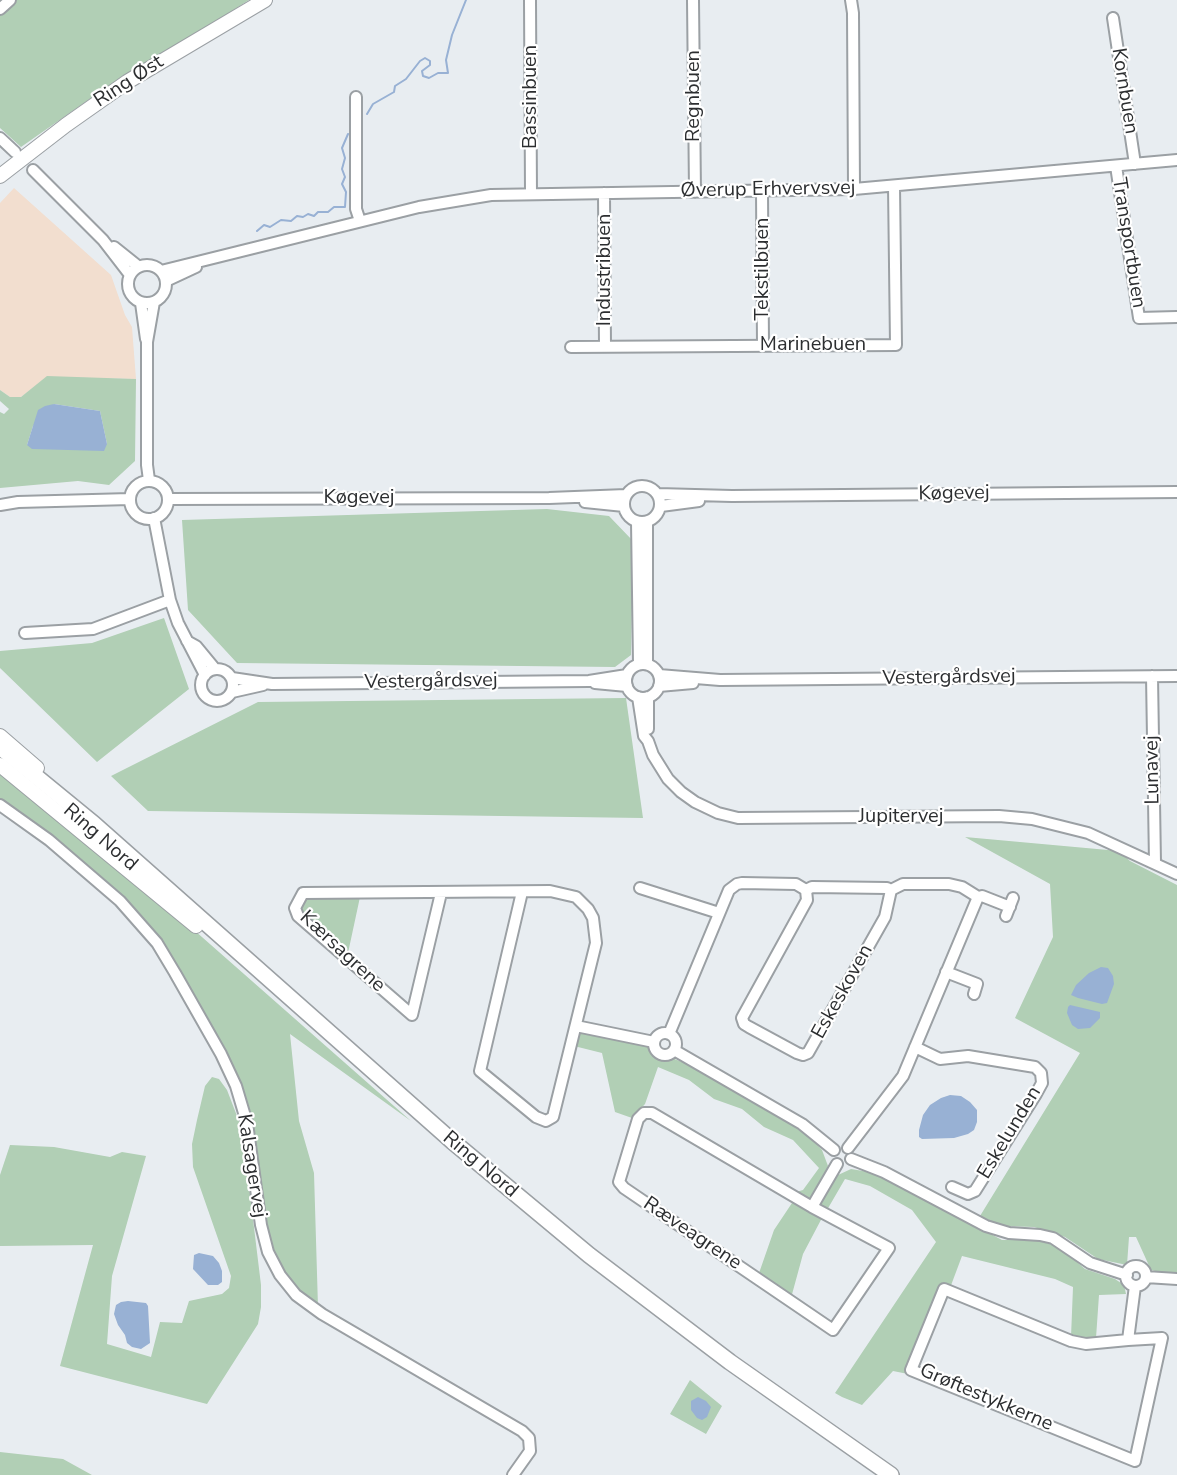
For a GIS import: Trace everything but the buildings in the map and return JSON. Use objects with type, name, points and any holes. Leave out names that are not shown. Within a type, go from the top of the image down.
[{"type":"highway","name":"Ring Nord","points":[[0,747],[94,824],[443,1134],[589,1255],[730,1362],[891,1475]]},
{"type":"highway","name":"Ring Nord","points":[[0,754],[90,828],[196,926],[448,1146],[584,1260],[725,1369],[878,1475]]},
{"type":"main road","name":"Ring Øst","points":[[0,176],[57,131],[127,82],[266,0]]},
{"type":"main road","points":[[0,736],[83,810],[94,824]]},
{"type":"main road","points":[[0,765],[196,926]]},
{"type":"street","points":[[0,9],[10,0]]},
{"type":"street","name":"Bassinbuen","points":[[530,0],[531,194]]},
{"type":"street","name":"Regnbuen","points":[[693,0],[695,192]]},
{"type":"street","points":[[851,0],[854,189]]},
{"type":"street","name":"Kornbuen","points":[[1113,18],[1135,164]]},
{"type":"street","points":[[356,97],[356,209],[360,221]]},
{"type":"street","points":[[0,138],[15,152]]},
{"type":"street","name":"Øverup Erhvervsvej","points":[[163,276],[221,256],[419,207],[467,198],[531,194],[854,189],[1177,160]]},
{"type":"street","name":"Transportbuen","points":[[1116,166],[1139,318],[1177,317]]},
{"type":"street","points":[[33,170],[104,240],[139,267]]},
{"type":"street","name":"Marinebuen","points":[[571,347],[896,345],[894,186]]},
{"type":"street","name":"Tekstilbuen","points":[[762,191],[763,346]]},
{"type":"street","name":"Industribuen","points":[[604,193],[605,346]]},
{"type":"street","points":[[104,240],[130,275]]},
{"type":"street","points":[[150,265],[163,276],[166,286],[162,296],[154,302],[141,303],[135,299],[128,288],[130,275],[139,267],[150,265]]},
{"type":"street","points":[[149,480],[147,342],[154,302]]},
{"type":"street","points":[[141,303],[147,342]]},
{"type":"street","points":[[149,480],[163,485],[169,498],[165,511],[154,518],[147,519],[139,516],[132,507],[130,499],[136,486],[149,480]]},
{"type":"street","points":[[645,485],[655,490],[661,506],[657,514],[642,522],[630,517],[625,500],[634,487],[645,485]]},
{"type":"street","name":"Køgevej","points":[[658,494],[732,496],[1177,492]]},
{"type":"street","name":"Køgevej","points":[[661,506],[732,496]]},
{"type":"street","name":"Køgevej","points":[[169,498],[625,500]]},
{"type":"street","points":[[0,505],[130,499]]},
{"type":"street","points":[[154,518],[170,600],[187,641],[205,675]]},
{"type":"street","points":[[642,522],[643,664]]},
{"type":"street","points":[[25,633],[93,628],[170,600]]},
{"type":"street","points":[[187,641],[196,646],[215,669]]},
{"type":"street","points":[[643,664],[656,670],[659,681],[657,691],[643,697],[633,695],[627,686],[627,675],[632,668],[643,664]]},
{"type":"street","points":[[215,669],[225,670],[232,678],[232,692],[219,701],[209,698],[201,687],[205,675],[215,669]]},
{"type":"street","name":"Vestergårdsvej","points":[[589,681],[627,675]]},
{"type":"street","name":"Lunavej","points":[[1152,676],[1155,863]]},
{"type":"street","name":"Vestergårdsvej","points":[[659,681],[1177,676]]},
{"type":"street","name":"Vestergårdsvej","points":[[232,678],[272,684],[589,681],[627,686]]},
{"type":"street","name":"Vestergårdsvej","points":[[232,692],[272,684]]},
{"type":"street","name":"Jupitervej","points":[[643,697],[648,741],[653,755],[668,779],[681,792],[718,813],[738,818],[999,816],[1032,819],[1088,833],[1177,874]]},
{"type":"street","name":"Kalsagervej","points":[[0,805],[48,840],[120,901],[157,943],[175,973],[221,1054],[236,1086],[247,1123],[261,1226],[268,1251],[280,1275],[296,1295],[322,1314],[522,1431],[530,1438],[530,1451],[513,1475]]},
{"type":"street","points":[[669,1034],[729,890],[737,884],[796,884],[806,890],[812,887],[887,888],[891,890],[903,884],[949,884],[962,887],[978,897],[982,896],[1010,907]]},
{"type":"street","points":[[640,888],[719,913]]},
{"type":"street","name":"Eskeskoven","points":[[806,890],[806,904],[742,1018],[744,1024],[803,1055],[812,1048],[885,917],[891,890]]},
{"type":"street","name":"Kærsagrene","points":[[441,893],[412,1015],[298,915],[295,908],[303,893],[550,891],[576,897],[593,918],[596,943],[553,1117],[550,1120],[540,1120],[480,1071],[522,892]]},
{"type":"street","points":[[848,1148],[903,1076],[978,897]]},
{"type":"street","points":[[946,972],[977,984]]},
{"type":"street","points":[[576,1026],[654,1042]]},
{"type":"street","points":[[662,1034],[669,1034],[675,1039],[674,1050],[669,1054],[662,1054],[655,1048],[654,1042],[662,1034]]},
{"type":"street","name":"Eskelunden","points":[[915,1047],[940,1059],[968,1056],[1035,1066],[1041,1073],[1042,1083],[1036,1094],[975,1191],[968,1194],[952,1187]]},
{"type":"street","points":[[674,1050],[802,1124],[834,1150]]},
{"type":"street","name":"Ræveagrene","points":[[644,1113],[652,1113],[812,1207],[888,1248],[833,1330],[624,1188],[619,1182],[638,1119],[644,1113]]},
{"type":"street","points":[[839,1146],[848,1148],[852,1153],[847,1164],[837,1164],[832,1159],[834,1150],[839,1146]]},
{"type":"street","points":[[851,1159],[884,1172],[986,1226],[1010,1233],[1053,1238],[1090,1263],[1127,1275]]},
{"type":"street","points":[[812,1207],[837,1164]]},
{"type":"street","points":[[1138,1267],[1143,1270],[1146,1277],[1143,1283],[1135,1286],[1128,1281],[1127,1275],[1130,1269],[1138,1267]]},
{"type":"street","points":[[1146,1277],[1177,1279]]},
{"type":"street","points":[[1128,1340],[1135,1286]]},
{"type":"street","name":"Grøftestykkerne","points":[[944,1289],[1071,1341],[1086,1344],[1128,1340],[1162,1338],[1135,1461],[911,1370],[944,1289]]},
{"type":"shaded area","points":[[14,188],[111,275],[125,315],[132,327],[136,379],[47,377],[21,397],[10,397],[0,390],[0,203]]},
{"type":"green space","points":[[17,0],[249,0],[166,53],[124,75],[21,147],[0,128],[0,15]]},
{"type":"green space","points":[[47,376],[136,379],[135,461],[109,485],[78,481],[0,488],[0,412],[4,414],[9,409],[0,401],[0,390],[10,397],[21,397]],"holes":[[[54,404],[100,411],[107,444],[27,445],[33,426]]]},
{"type":"green space","points":[[547,509],[609,516],[633,541],[631,655],[615,667],[237,663],[188,610],[182,520]]},
{"type":"green space","points":[[164,618],[189,689],[97,762],[0,668],[0,651],[92,643]]},
{"type":"green space","points":[[626,698],[643,818],[148,811],[111,776],[258,702]]},
{"type":"green space","points":[[0,769],[194,930],[411,1121],[290,1034],[299,1121],[314,1173],[318,1307],[298,1293],[282,1272],[271,1250],[263,1224],[249,1123],[159,940],[0,800]]},
{"type":"green space","points":[[965,837],[1119,851],[1130,861],[1177,885],[1177,1273],[1167,1274],[1151,1270],[1136,1237],[1129,1237],[1127,1265],[1098,1259],[1065,1237],[1034,1227],[1002,1226],[980,1216],[1080,1053],[1015,1018],[1053,937],[1050,884]]},
{"type":"green space","points":[[305,897],[360,897],[348,953],[300,915],[298,908]]},
{"type":"green space","points":[[577,1030],[648,1046],[653,1054],[661,1059],[672,1058],[697,1068],[802,1128],[822,1150],[828,1166],[812,1202],[796,1192],[803,1190],[819,1168],[793,1140],[764,1127],[742,1109],[714,1099],[689,1080],[658,1067],[645,1104],[632,1118],[615,1112],[602,1053],[574,1046]]},
{"type":"green space","points":[[212,1077],[219,1079],[227,1090],[242,1129],[261,1285],[261,1307],[258,1324],[207,1404],[60,1366],[93,1245],[0,1246],[0,1175],[10,1145],[54,1147],[110,1157],[122,1152],[146,1156],[112,1276],[107,1344],[151,1357],[160,1322],[182,1323],[189,1301],[222,1294],[229,1288],[231,1276],[193,1167],[192,1144],[197,1120],[205,1086]]},
{"type":"green space","points":[[851,1169],[875,1173],[1002,1240],[1036,1240],[1060,1247],[1085,1269],[1115,1279],[1124,1285],[1126,1294],[1099,1295],[1096,1338],[1071,1337],[1073,1287],[1055,1279],[962,1256],[950,1288],[942,1286],[908,1374],[893,1371],[862,1405],[842,1397],[835,1393],[936,1242],[912,1210],[870,1186],[845,1179],[827,1210],[819,1205],[838,1175]]},
{"type":"green space","points":[[794,1200],[823,1216],[803,1254],[791,1298],[758,1276],[774,1230]]},
{"type":"green space","points":[[690,1380],[722,1406],[706,1434],[670,1414]]},
{"type":"green space","points":[[0,1452],[63,1459],[92,1475],[0,1475]]},
{"type":"water","points":[[54,404],[100,411],[107,444],[104,451],[32,449],[27,445],[38,410]]},
{"type":"water","points":[[1101,967],[1108,968],[1113,976],[1114,984],[1107,1003],[1102,1004],[1071,995],[1076,985],[1089,973]]},
{"type":"water","points":[[1070,1005],[1100,1012],[1100,1018],[1090,1028],[1078,1029],[1072,1025],[1067,1013]]},
{"type":"water","points":[[950,1095],[961,1096],[977,1110],[974,1130],[954,1138],[922,1139],[919,1137],[923,1115],[930,1105]]},
{"type":"water","points":[[199,1253],[213,1256],[219,1263],[222,1282],[218,1285],[208,1285],[193,1269],[194,1255]]},
{"type":"water","points":[[128,1301],[146,1303],[148,1306],[150,1343],[141,1349],[127,1343],[114,1314],[116,1305]]},
{"type":"water","points":[[698,1397],[711,1407],[707,1417],[702,1420],[697,1418],[691,1410],[691,1401]]},
{"type":"waterway","points":[[367,114],[373,104],[394,92],[395,86],[406,79],[425,58],[430,61],[430,65],[422,71],[423,76],[429,78],[438,73],[448,73],[446,60],[452,35],[466,0]]},
{"type":"waterway","points":[[257,231],[264,225],[270,227],[281,220],[291,221],[297,216],[303,217],[308,214],[314,216],[318,212],[328,212],[334,207],[345,207],[346,192],[342,184],[345,177],[342,169],[345,158],[342,148],[348,134]]}]
